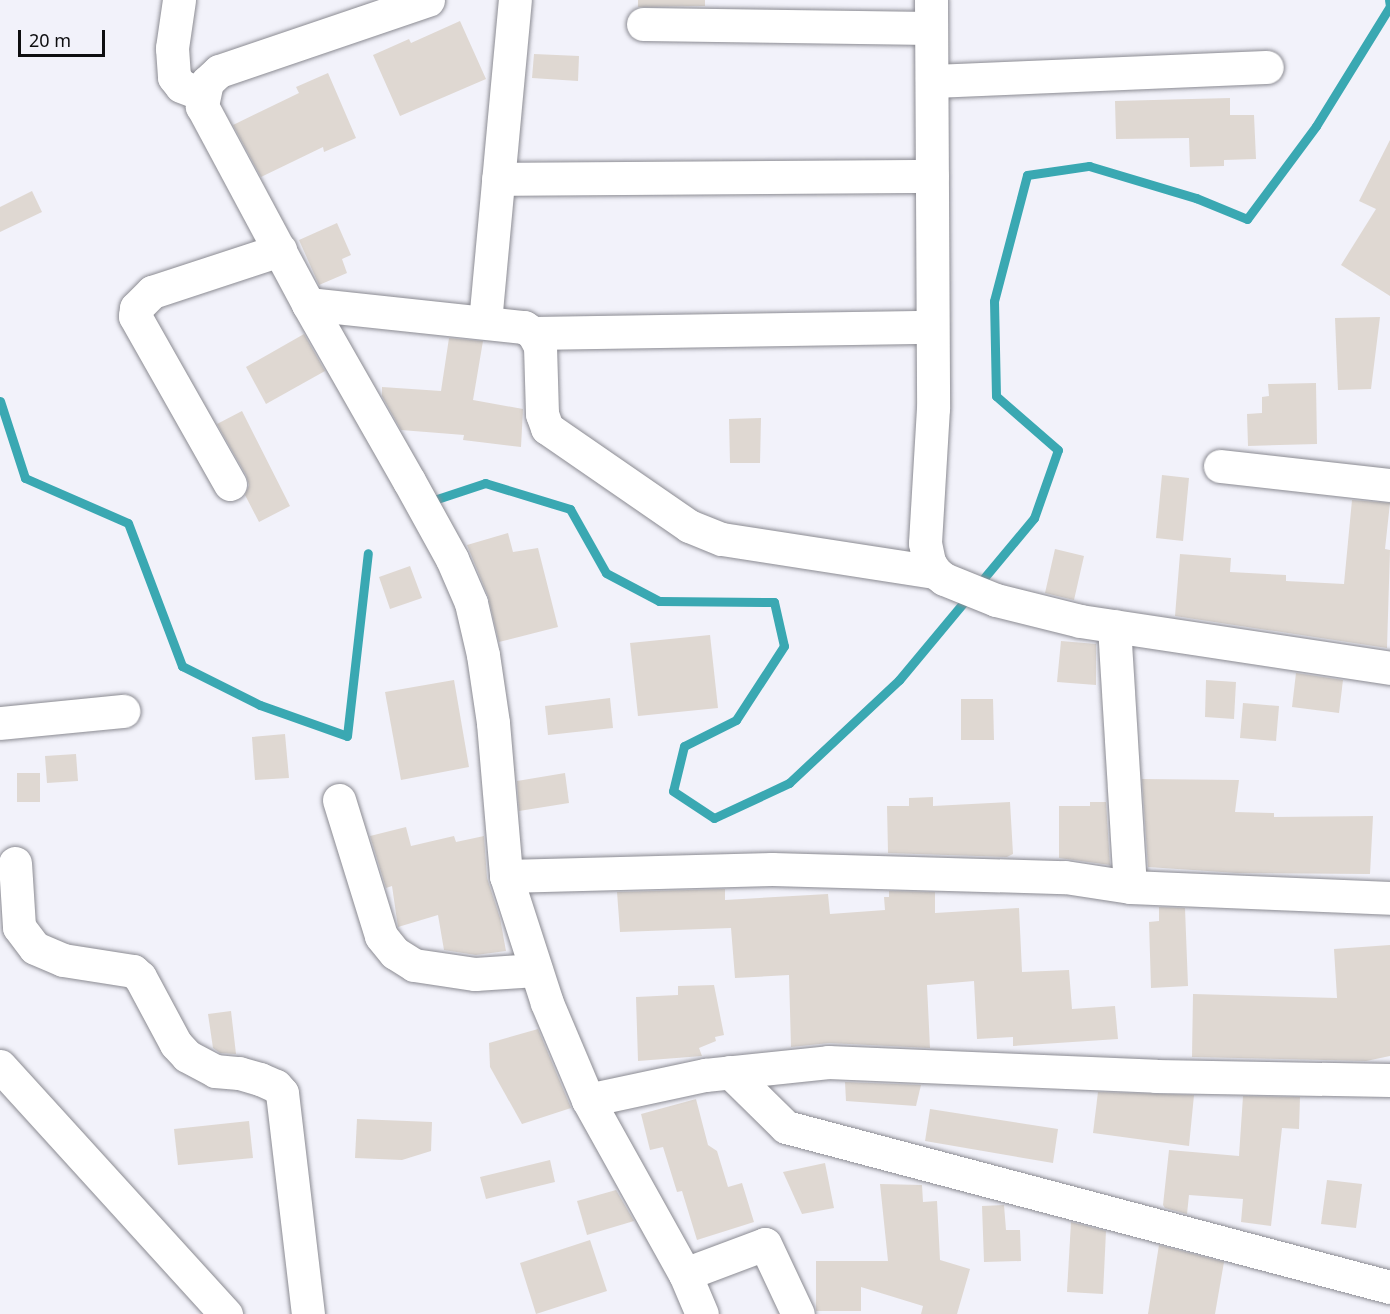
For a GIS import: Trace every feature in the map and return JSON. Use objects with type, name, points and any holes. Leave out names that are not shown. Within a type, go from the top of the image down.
[{"type":"street","points":[[179,0],[172,48],[174,77],[181,87],[202,94]]},
{"type":"street","points":[[428,0],[219,71],[207,82],[202,94],[202,106],[309,304],[452,559],[471,603],[483,655],[493,723],[506,876],[547,1004],[588,1100],[685,1274],[702,1314]]},
{"type":"street","points":[[485,322],[515,0]]},
{"type":"street","points":[[643,24],[931,14],[933,408],[925,543],[929,562],[939,576]]},
{"type":"street","points":[[932,81],[1267,67]]},
{"type":"street","points":[[498,179],[932,176]]},
{"type":"street","points":[[230,484],[135,316],[136,308],[152,292],[280,250]]},
{"type":"street","points":[[309,304],[515,324],[533,333],[933,327]]},
{"type":"street","points":[[533,333],[540,346],[542,414],[547,428],[689,526],[722,539],[939,576],[996,600],[1080,621],[1390,668]]},
{"type":"street","points":[[1220,466],[1390,485]]},
{"type":"street","points":[[1114,626],[1130,887]]},
{"type":"street","points":[[0,723],[123,711]]},
{"type":"street","points":[[339,800],[381,936],[395,953],[414,965],[475,974],[536,970]]},
{"type":"street","points":[[15,863],[19,927],[35,948],[63,960],[133,971],[140,977],[176,1044],[187,1056],[215,1071],[239,1073],[260,1079],[276,1086],[282,1093],[308,1314]]},
{"type":"street","points":[[506,876],[772,869],[1065,877],[1130,887],[1390,898]]},
{"type":"street","points":[[588,1100],[730,1072],[828,1062],[1156,1076],[1390,1080]]},
{"type":"street","points":[[0,1066],[225,1314]]},
{"type":"street","points":[[730,1072],[786,1127],[1390,1287]]},
{"type":"street","points":[[685,1274],[765,1244],[798,1314]]},
{"type":"building","points":[[638,0],[705,0],[705,6],[638,7]]},
{"type":"building","points":[[460,21],[486,79],[400,116],[373,55],[409,39],[411,43]]},
{"type":"building","points":[[534,54],[579,56],[578,81],[532,78]]},
{"type":"building","points":[[328,73],[356,138],[324,152],[323,147],[261,177],[233,125],[299,93],[296,87]]},
{"type":"building","points":[[1230,98],[1230,115],[1254,115],[1256,159],[1224,160],[1224,166],[1190,167],[1189,138],[1116,139],[1115,101]]},
{"type":"building","points":[[1390,140],[1390,296],[1341,265],[1376,209],[1359,201]]},
{"type":"building","points":[[32,191],[42,212],[0,232],[0,207]]},
{"type":"building","points":[[337,223],[351,255],[342,259],[347,273],[319,285],[299,240]]},
{"type":"building","points":[[1380,317],[1371,389],[1338,390],[1335,318]]},
{"type":"building","points":[[304,334],[325,371],[266,404],[246,367]]},
{"type":"building","points":[[449,338],[483,341],[473,400],[523,409],[521,447],[463,440],[464,435],[401,430],[382,396],[382,387],[441,391]]},
{"type":"building","points":[[1316,383],[1317,444],[1248,446],[1247,414],[1262,413],[1262,397],[1269,396],[1268,384]]},
{"type":"building","points":[[242,411],[290,506],[259,522],[245,495],[249,485],[246,475],[217,424]]},
{"type":"building","points":[[761,418],[760,463],[730,463],[729,419]]},
{"type":"building","points":[[1162,475],[1189,478],[1183,541],[1156,538]]},
{"type":"building","points":[[1352,500],[1390,503],[1385,549],[1390,550],[1387,648],[1175,616],[1180,554],[1231,558],[1230,572],[1286,575],[1286,581],[1344,584]]},
{"type":"building","points":[[508,533],[513,552],[538,548],[558,627],[499,642],[488,596],[467,545]]},
{"type":"building","points":[[1055,549],[1084,556],[1074,600],[1045,593]]},
{"type":"building","points":[[410,566],[422,598],[390,609],[379,577]]},
{"type":"building","points":[[710,635],[718,708],[638,716],[630,643]]},
{"type":"building","points":[[1061,641],[1096,644],[1096,685],[1057,682]]},
{"type":"building","points":[[1296,673],[1343,680],[1339,713],[1292,707]]},
{"type":"building","points":[[454,680],[469,767],[401,780],[385,692]]},
{"type":"building","points":[[1206,680],[1236,682],[1234,719],[1205,717]]},
{"type":"building","points":[[610,698],[613,728],[548,735],[545,706]]},
{"type":"building","points":[[961,699],[993,699],[994,740],[961,740]]},
{"type":"building","points":[[1243,703],[1279,706],[1276,741],[1240,738]]},
{"type":"building","points":[[285,734],[289,778],[255,780],[252,737]]},
{"type":"building","points":[[76,754],[78,781],[47,783],[45,756]]},
{"type":"building","points":[[17,773],[40,773],[40,802],[17,802]]},
{"type":"building","points":[[565,773],[569,803],[519,811],[517,781]]},
{"type":"building","points":[[1142,779],[1239,780],[1235,812],[1274,813],[1274,817],[1373,816],[1370,874],[1237,873],[1148,867]]},
{"type":"building","points":[[933,797],[933,806],[1010,802],[1013,854],[1007,857],[888,853],[887,806],[909,806],[909,798]]},
{"type":"building","points":[[1090,802],[1106,802],[1110,865],[1059,858],[1059,806],[1090,806]]},
{"type":"building","points":[[406,827],[411,846],[454,836],[456,842],[484,836],[487,878],[500,918],[506,951],[476,955],[444,950],[438,915],[398,927],[392,886],[386,888],[370,836]]},
{"type":"building","points":[[725,889],[725,900],[828,894],[830,914],[885,910],[884,897],[889,897],[889,891],[935,892],[935,913],[1019,908],[1022,972],[1069,970],[1072,1009],[1115,1006],[1118,1039],[1013,1046],[1013,1037],[977,1039],[974,981],[927,985],[930,1048],[829,1043],[791,1047],[789,975],[735,978],[731,928],[620,932],[617,892]]},
{"type":"building","points":[[1159,907],[1185,908],[1188,986],[1151,988],[1149,922],[1159,921]]},
{"type":"building","points":[[1390,945],[1390,1056],[1366,1061],[1192,1057],[1193,994],[1337,998],[1334,949]]},
{"type":"building","points":[[714,985],[724,1035],[715,1037],[716,1041],[699,1048],[702,1056],[638,1061],[636,997],[678,995],[678,986]]},
{"type":"building","points":[[231,1011],[236,1054],[220,1053],[213,1048],[208,1014]]},
{"type":"building","points":[[538,1029],[571,1108],[522,1124],[490,1067],[489,1043]]},
{"type":"building","points":[[845,1082],[921,1085],[916,1106],[846,1101]]},
{"type":"building","points":[[1098,1092],[1194,1095],[1189,1146],[1093,1133]]},
{"type":"building","points":[[1243,1096],[1300,1097],[1299,1129],[1282,1128],[1271,1226],[1241,1222],[1243,1199],[1189,1195],[1187,1214],[1165,1208],[1163,1205],[1169,1150],[1239,1156]]},
{"type":"building","points":[[696,1099],[708,1145],[717,1151],[728,1187],[742,1183],[754,1222],[697,1240],[682,1191],[677,1192],[663,1147],[650,1150],[641,1114]]},
{"type":"building","points":[[930,1109],[1058,1129],[1053,1163],[925,1141]]},
{"type":"building","points":[[357,1119],[432,1122],[431,1151],[402,1160],[355,1158]]},
{"type":"building","points":[[249,1121],[253,1158],[178,1165],[174,1129]]},
{"type":"building","points":[[550,1160],[555,1182],[486,1199],[480,1177]]},
{"type":"building","points":[[825,1163],[834,1208],[802,1214],[783,1172]]},
{"type":"building","points":[[1327,1180],[1362,1184],[1356,1228],[1321,1224]]},
{"type":"building","points":[[880,1184],[922,1185],[923,1202],[937,1201],[940,1260],[970,1269],[957,1314],[921,1314],[923,1306],[861,1287],[861,1311],[816,1311],[816,1261],[888,1261]]},
{"type":"building","points":[[616,1190],[634,1221],[587,1235],[577,1201]]},
{"type":"building","points":[[1004,1205],[1006,1230],[1020,1230],[1021,1261],[984,1262],[982,1206]]},
{"type":"building","points":[[1071,1222],[1106,1231],[1103,1294],[1067,1292]]},
{"type":"building","points":[[590,1240],[607,1291],[536,1314],[520,1263]]},
{"type":"building","points":[[1159,1245],[1224,1262],[1215,1314],[1148,1314]]},
{"type":"waterway","points":[[437,499],[485,483],[570,509],[606,573],[659,601],[774,602],[784,646],[736,720],[684,746],[673,791],[714,818],[789,783],[899,680],[1034,518],[1058,450],[996,396],[994,301],[1027,175],[1089,166],[1196,198],[1247,219],[1316,126],[1390,6],[1389,0]]},
{"type":"waterway","points":[[0,401],[25,478],[128,523],[182,666],[260,705],[347,736],[368,553]]}]
